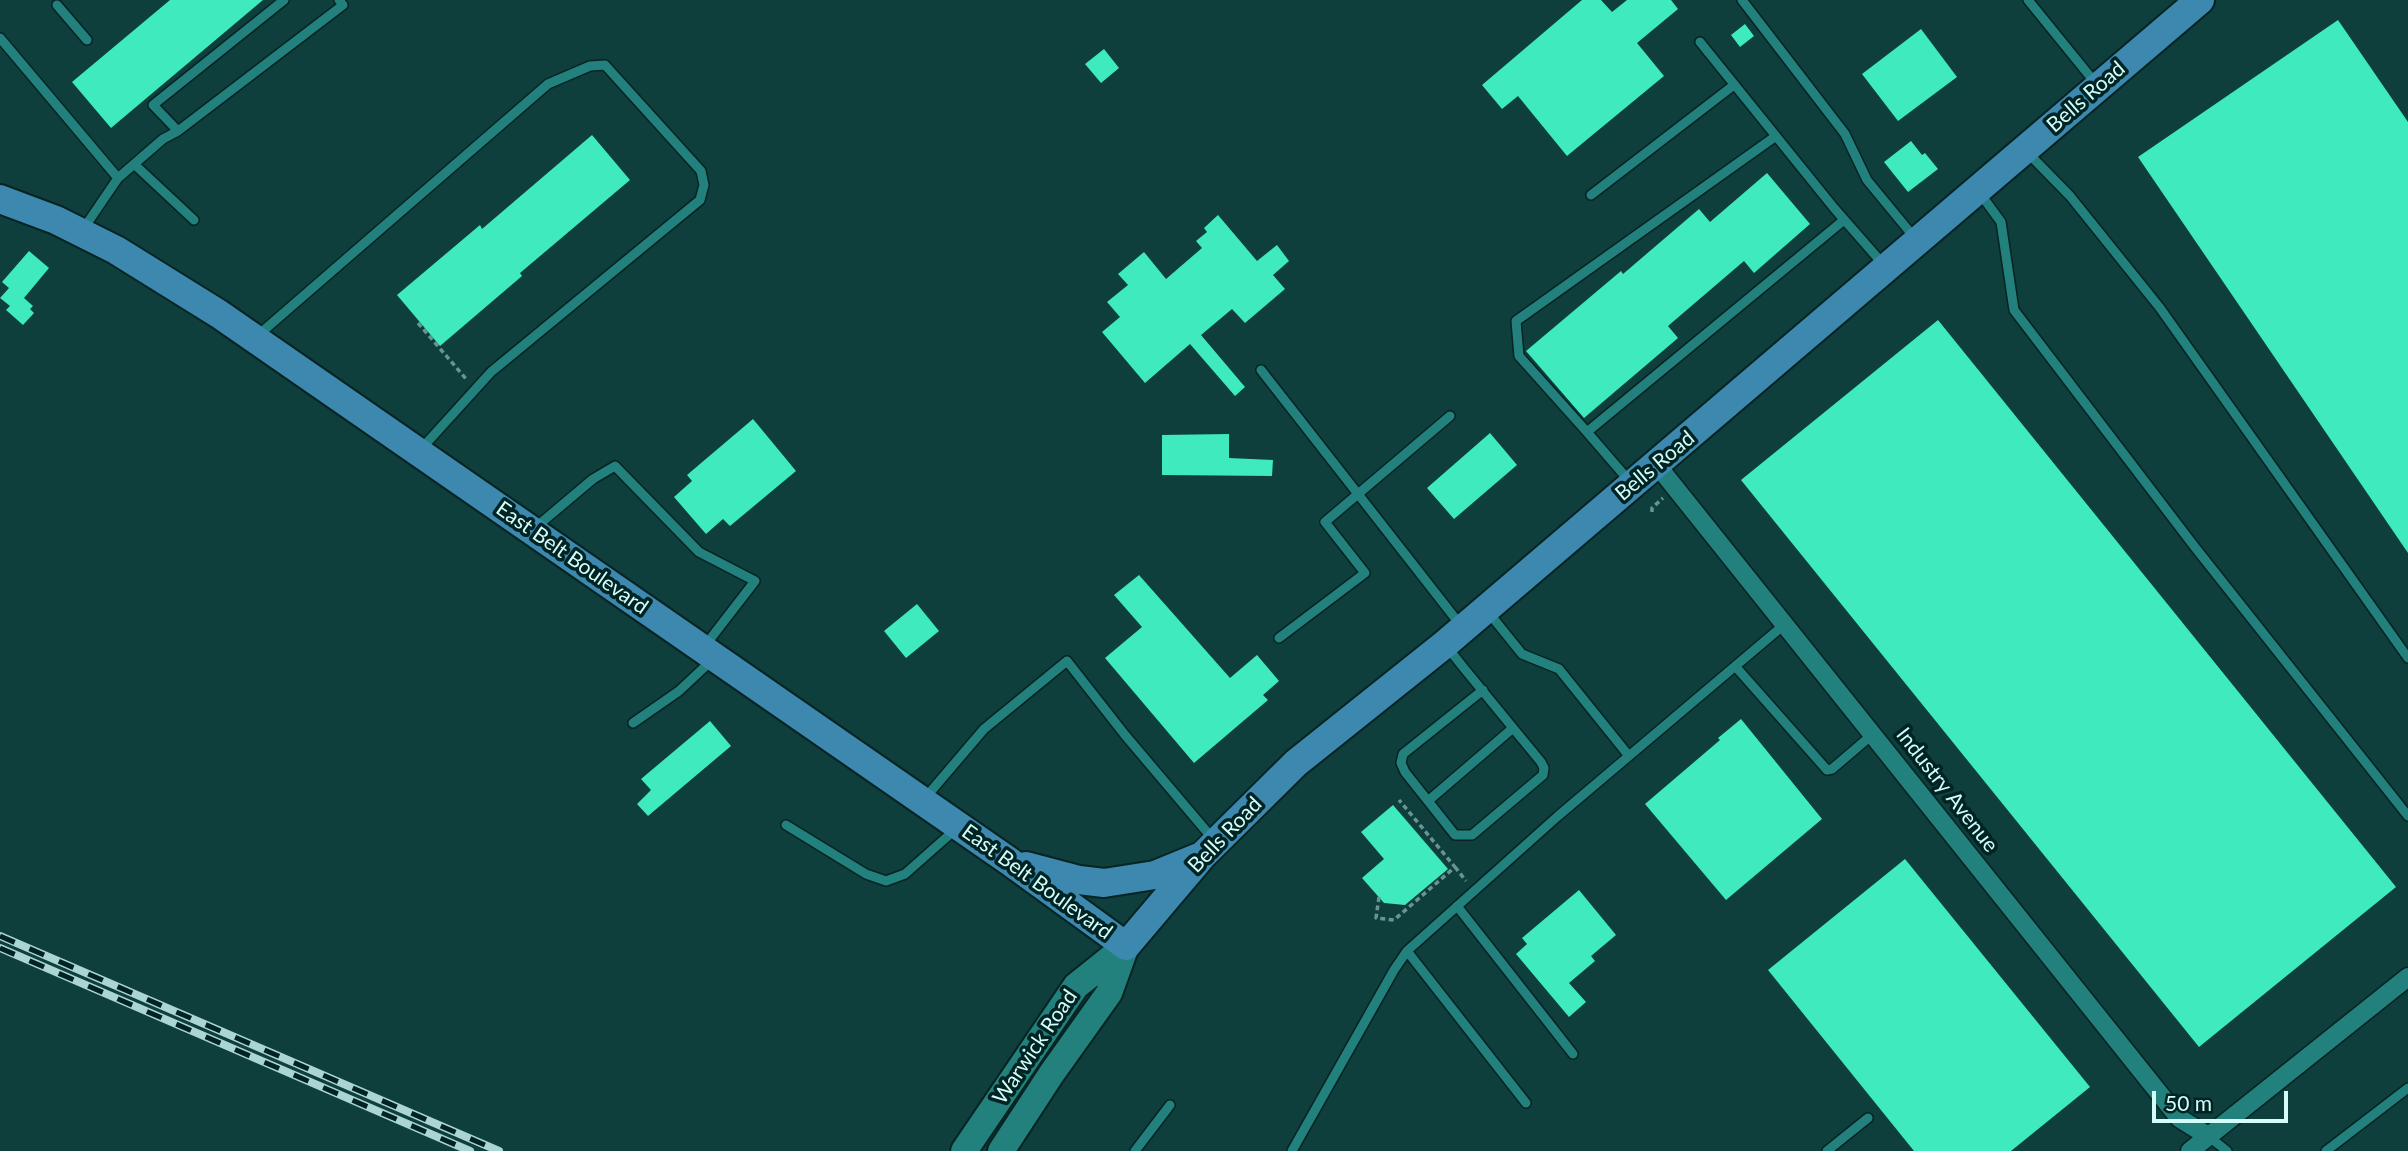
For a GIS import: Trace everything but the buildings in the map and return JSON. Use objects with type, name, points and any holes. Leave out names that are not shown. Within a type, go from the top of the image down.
[{"type":"main road","name":"Bells Road","points":[[1126,946],[1209,849],[1296,763],[1454,636],[1657,465],[2200,0]]},
{"type":"main road","name":"East Belt Boulevard","points":[[0,199],[56,220],[116,250],[254,338],[959,826],[1126,946]]},
{"type":"main road","points":[[1009,861],[1079,880],[1104,883],[1155,875],[1209,849]]},
{"type":"main road","name":"Warwick Road","points":[[964,1151],[1076,986],[1126,946]]},
{"type":"main road","name":"Warwick Road","points":[[1001,1151],[1109,993],[1126,946]]},
{"type":"street","name":"Industry Avenue","points":[[1657,465],[2179,1118],[2208,1136]]},
{"type":"street","points":[[2190,1151],[2408,976]]},
{"type":"lane","points":[[178,131],[153,105],[284,0]]},
{"type":"lane","points":[[81,233],[118,178],[163,138],[178,131],[343,5],[339,0]]},
{"type":"lane","points":[[1742,0],[1845,134],[1867,180],[1917,242]]},
{"type":"lane","points":[[2028,0],[2099,86]]},
{"type":"lane","points":[[58,2],[87,40]]},
{"type":"lane","points":[[0,38],[118,178]]},
{"type":"lane","points":[[1700,42],[1886,268]]},
{"type":"lane","points":[[254,338],[548,84],[590,66],[606,65],[701,171],[704,185],[700,200],[491,372],[418,452]]},
{"type":"lane","points":[[1591,195],[1734,85]]},
{"type":"lane","points":[[1632,485],[1519,356],[1516,321],[1776,136]]},
{"type":"lane","points":[[2025,149],[2070,196],[2160,308],[2408,658]]},
{"type":"lane","points":[[134,164],[194,220]]},
{"type":"lane","points":[[1977,190],[2001,222],[2014,310],[2186,535],[2408,816]]},
{"type":"lane","points":[[1587,432],[1844,220]]},
{"type":"lane","points":[[1261,370],[1359,492],[1454,636],[1483,691],[1541,762],[1543,775],[1472,835],[1455,835],[1405,772],[1401,763],[1404,754],[1483,691]]},
{"type":"lane","points":[[1279,638],[1365,573],[1325,522],[1450,416]]},
{"type":"lane","points":[[532,531],[593,479],[615,466],[699,552],[755,581],[709,653],[679,691],[633,723]]},
{"type":"lane","points":[[1485,609],[1522,654],[1559,669],[1629,756]]},
{"type":"lane","points":[[1292,1151],[1407,951],[1629,756],[1785,624]]},
{"type":"lane","points":[[922,801],[984,729],[1067,662],[1209,849]]},
{"type":"lane","points":[[1735,666],[1826,770],[1832,769],[1874,734]]},
{"type":"lane","points":[[1428,801],[1513,728]]},
{"type":"lane","points":[[786,825],[866,874],[886,881],[905,874],[959,826]]},
{"type":"lane","points":[[1457,906],[1573,1054]]},
{"type":"lane","points":[[1407,951],[1525,1103]]},
{"type":"lane","points":[[2326,1151],[2408,1088]]},
{"type":"lane","points":[[1135,1151],[1170,1105]]},
{"type":"lane","points":[[1827,1151],[1868,1118]]},
{"type":"lane","points":[[2208,1136],[2227,1151]]},
{"type":"path","points":[[418,323],[457,369]]},
{"type":"path","points":[[1399,800],[1475,890]]},
{"type":"path","points":[[1379,897],[1376,918],[1394,919],[1455,867]]},
{"type":"railway","points":[[0,936],[499,1151]]},
{"type":"railway","points":[[0,948],[470,1151]]}]
